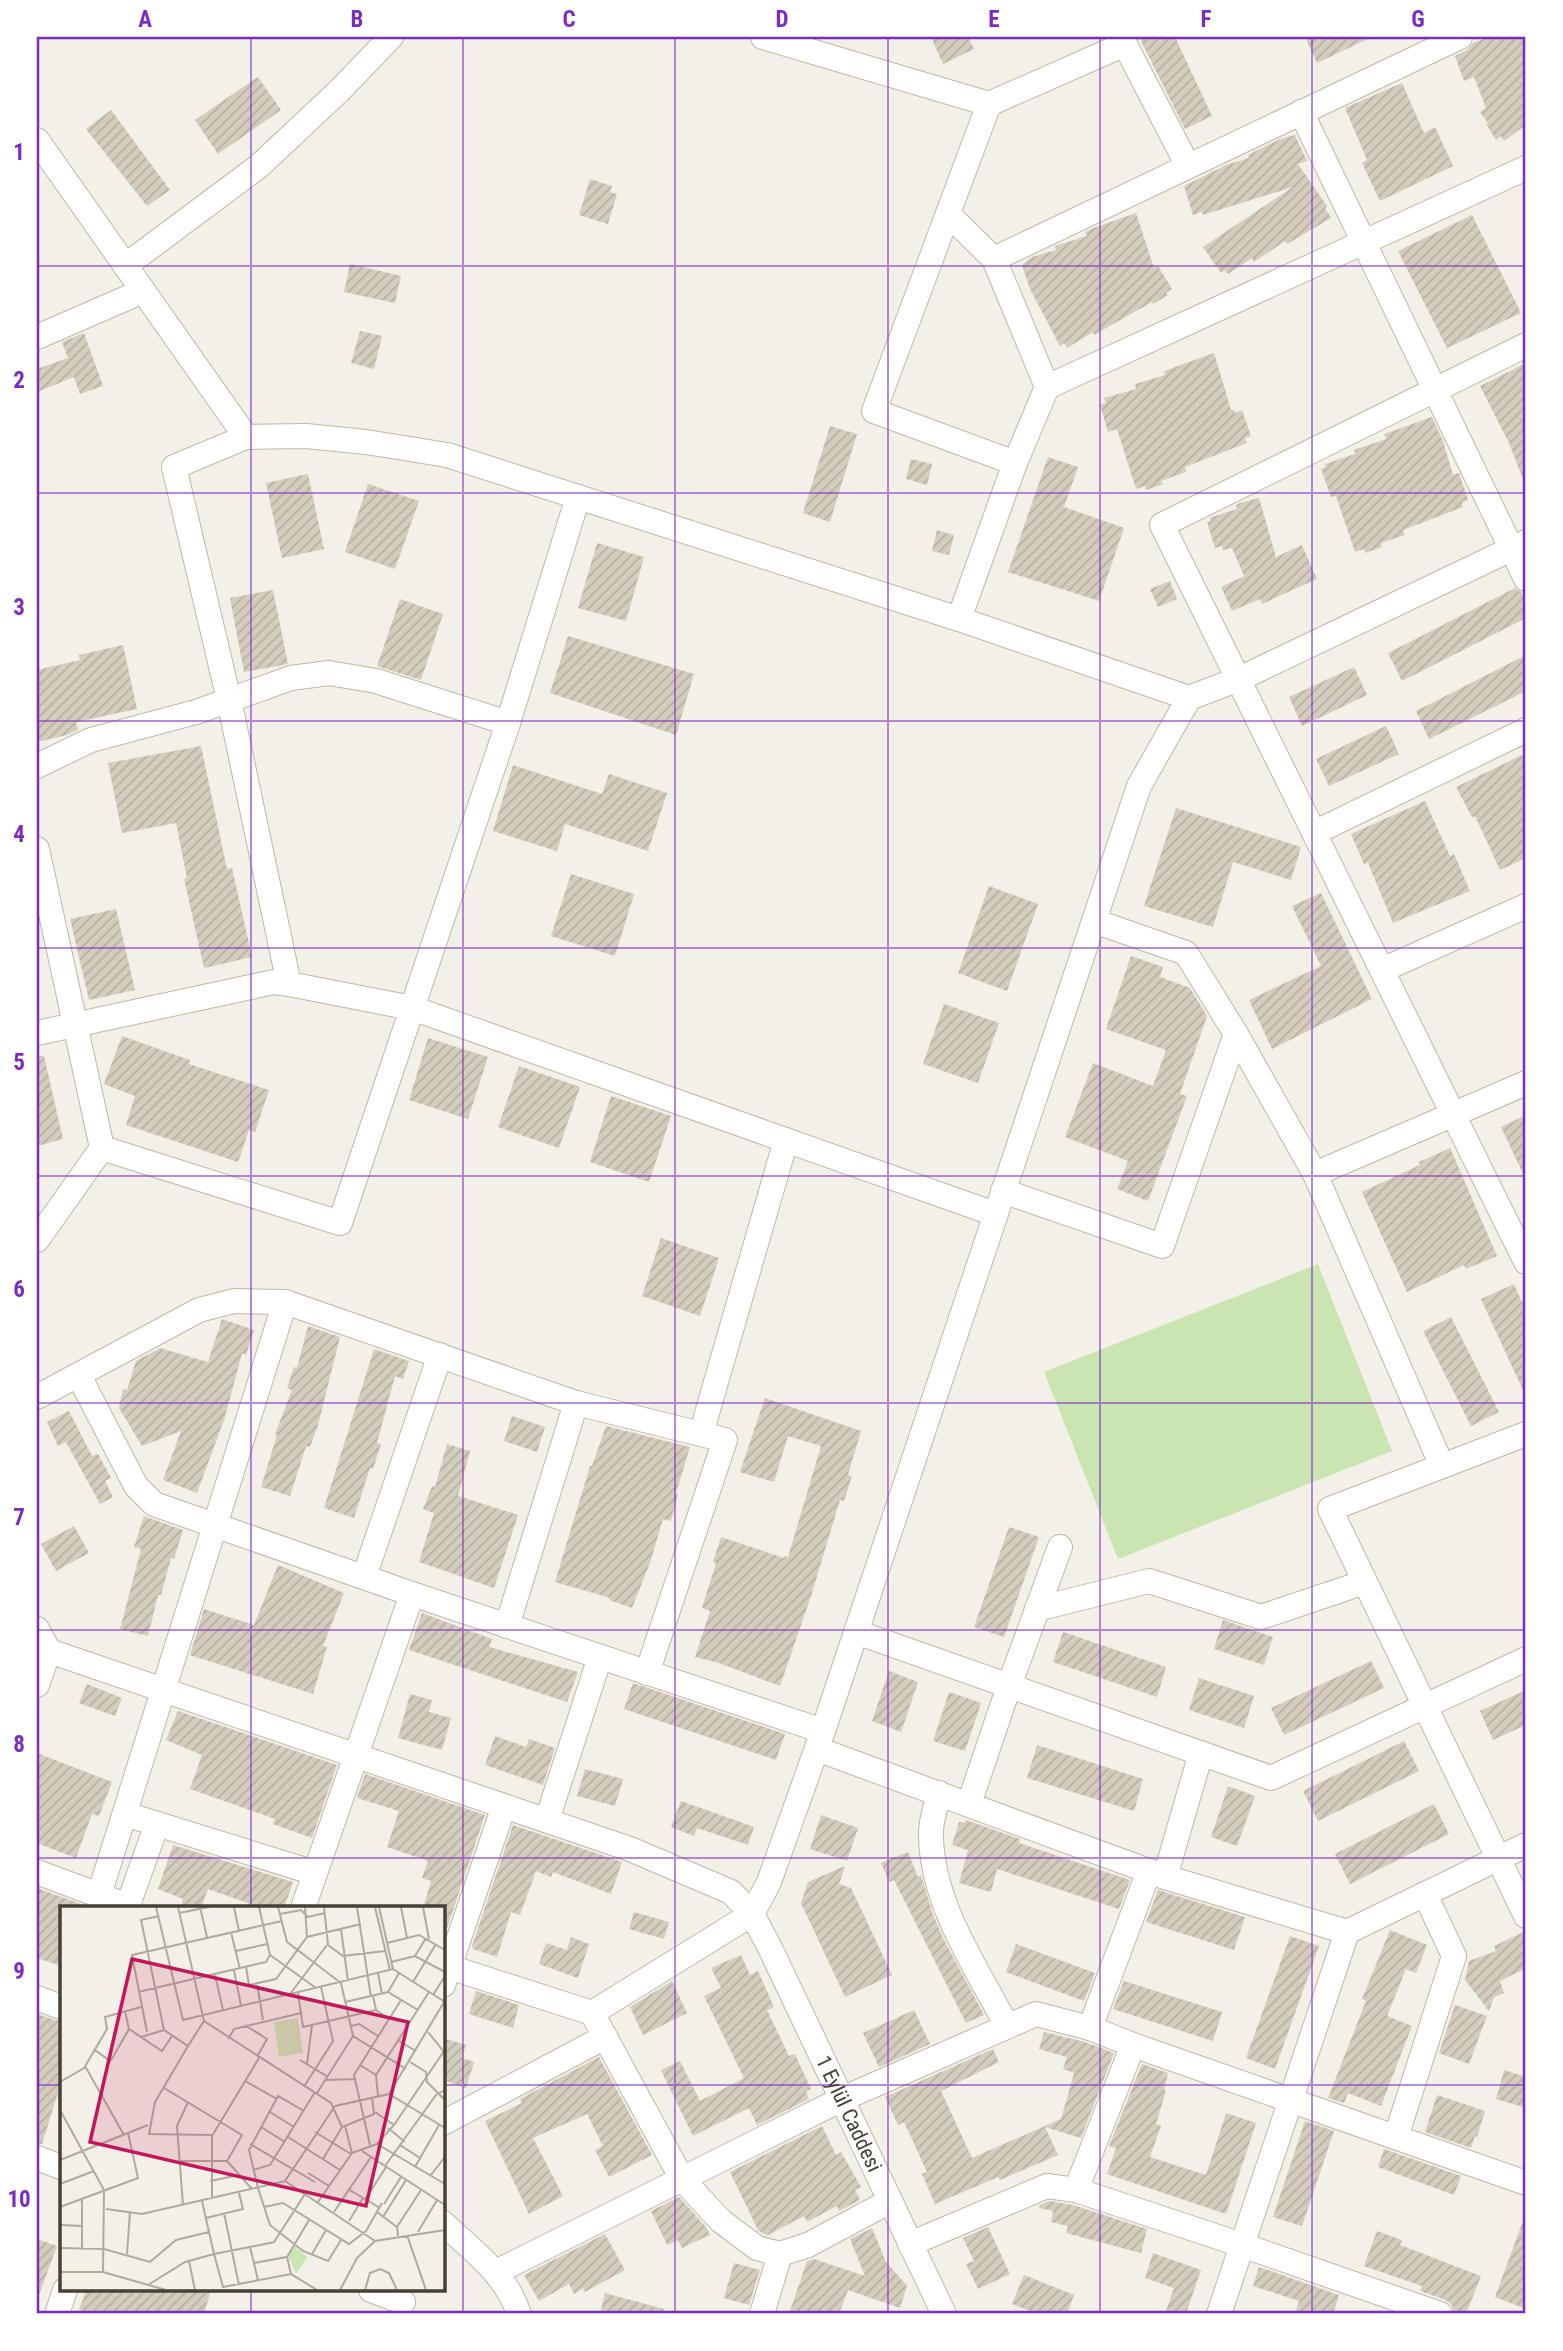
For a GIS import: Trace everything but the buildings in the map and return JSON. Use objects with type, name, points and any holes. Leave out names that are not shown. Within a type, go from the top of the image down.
[{"type":"street","points":[[125,266],[259,166],[339,91],[391,37]]},
{"type":"street","points":[[763,37],[989,104],[1123,40],[1188,166]]},
{"type":"street","points":[[994,259],[1460,37]]},
{"type":"street","points":[[989,104],[874,411],[1015,463]]},
{"type":"street","points":[[1301,112],[1434,390],[1519,546],[1526,579]]},
{"type":"street","points":[[37,140],[246,437]]},
{"type":"street","points":[[958,620],[1015,463],[1046,387],[1526,168]]},
{"type":"street","points":[[948,214],[994,259],[1046,387]]},
{"type":"street","points":[[37,337],[143,291]]},
{"type":"street","points":[[1526,345],[1162,524],[1526,1262]]},
{"type":"street","points":[[289,984],[229,700],[174,467],[246,437],[306,436],[447,455],[958,620],[1189,698],[1239,679],[1519,546]]},
{"type":"street","points":[[102,1148],[340,1223],[508,723],[578,497]]},
{"type":"street","points":[[37,766],[91,740],[196,712],[291,678],[329,673],[376,681],[508,723]]},
{"type":"street","points":[[592,2013],[752,1914],[769,1882],[820,1740],[1139,786],[1189,698]]},
{"type":"street","points":[[1314,833],[1526,730]]},
{"type":"street","points":[[37,849],[102,1148],[37,1240]]},
{"type":"street","points":[[1382,970],[1526,906]]},
{"type":"street","points":[[1094,921],[1186,953],[1236,1034],[1315,1174],[1442,1466]]},
{"type":"street","points":[[37,1033],[274,982],[289,984],[412,1008],[995,1214]]},
{"type":"street","points":[[1003,1191],[1162,1246],[1236,1034]]},
{"type":"street","points":[[1315,1174],[1526,1083]]},
{"type":"street","points":[[701,1434],[786,1140]]},
{"type":"street","points":[[37,1398],[199,1310],[234,1301],[285,1303],[576,1403],[725,1440],[647,1673]]},
{"type":"street","points":[[99,1895],[285,1303]]},
{"type":"street","points":[[364,1577],[440,1355]]},
{"type":"street","points":[[79,1376],[136,1486],[154,1504],[647,1673],[820,1740],[939,1793],[1157,1874],[1347,1932],[1526,1845]]},
{"type":"street","points":[[507,1626],[576,1403]]},
{"type":"street","points":[[1526,1434],[1330,1509],[1526,1916]]},
{"type":"street","points":[[969,1804],[1060,1546]]},
{"type":"street","points":[[1037,1609],[1149,1581],[1261,1617],[1365,1582]]},
{"type":"street","points":[[304,1906],[412,1594]]},
{"type":"street","points":[[37,1629],[49,1651],[37,1685]]},
{"type":"street","points":[[856,1632],[1271,1778],[1526,1659]]},
{"type":"street","name":"1 Eylül Caddesi","points":[[49,1651],[630,1849],[732,1892],[752,1914],[770,1948],[944,2314]]},
{"type":"street","points":[[547,1820],[600,1657]]},
{"type":"street","points":[[1090,2028],[1157,1874],[1200,1753]]},
{"type":"street","points":[[939,1793],[930,1834],[936,1875],[948,1912],[1007,2026]]},
{"type":"street","points":[[504,1806],[445,1972],[592,2013],[682,2179],[721,2221],[757,2248],[780,2254],[808,2245],[890,2201]]},
{"type":"street","points":[[125,1814],[315,1873]]},
{"type":"street","points":[[128,1906],[157,1824]]},
{"type":"street","points":[[37,1872],[126,1906]]},
{"type":"street","points":[[1396,2137],[1454,1956],[1425,1894]]},
{"type":"street","points":[[1219,2314],[1347,1932]]},
{"type":"street","points":[[37,1998],[60,2007]]},
{"type":"street","points":[[496,2272],[842,2099],[1036,2014],[1090,2028],[1526,2183]]},
{"type":"street","points":[[444,2122],[605,2037]]},
{"type":"street","points":[[1076,2190],[1133,2045]]},
{"type":"street","points":[[37,2158],[60,2167]]},
{"type":"street","points":[[910,2244],[1047,2186],[1076,2190],[1242,2245],[1395,2307],[1440,2314]]},
{"type":"street","points":[[444,2224],[496,2272],[516,2304],[519,2314]]},
{"type":"street","points":[[762,2314],[780,2254]]},
{"type":"street","points":[[57,2314],[64,2292]]},
{"type":"street","points":[[376,2292],[403,2302]]},
{"type":"street","points":[[37,2312],[43,2314]]},
{"type":"green space","points":[[1318,1264],[1392,1451],[1118,1559],[1044,1372]]}]
